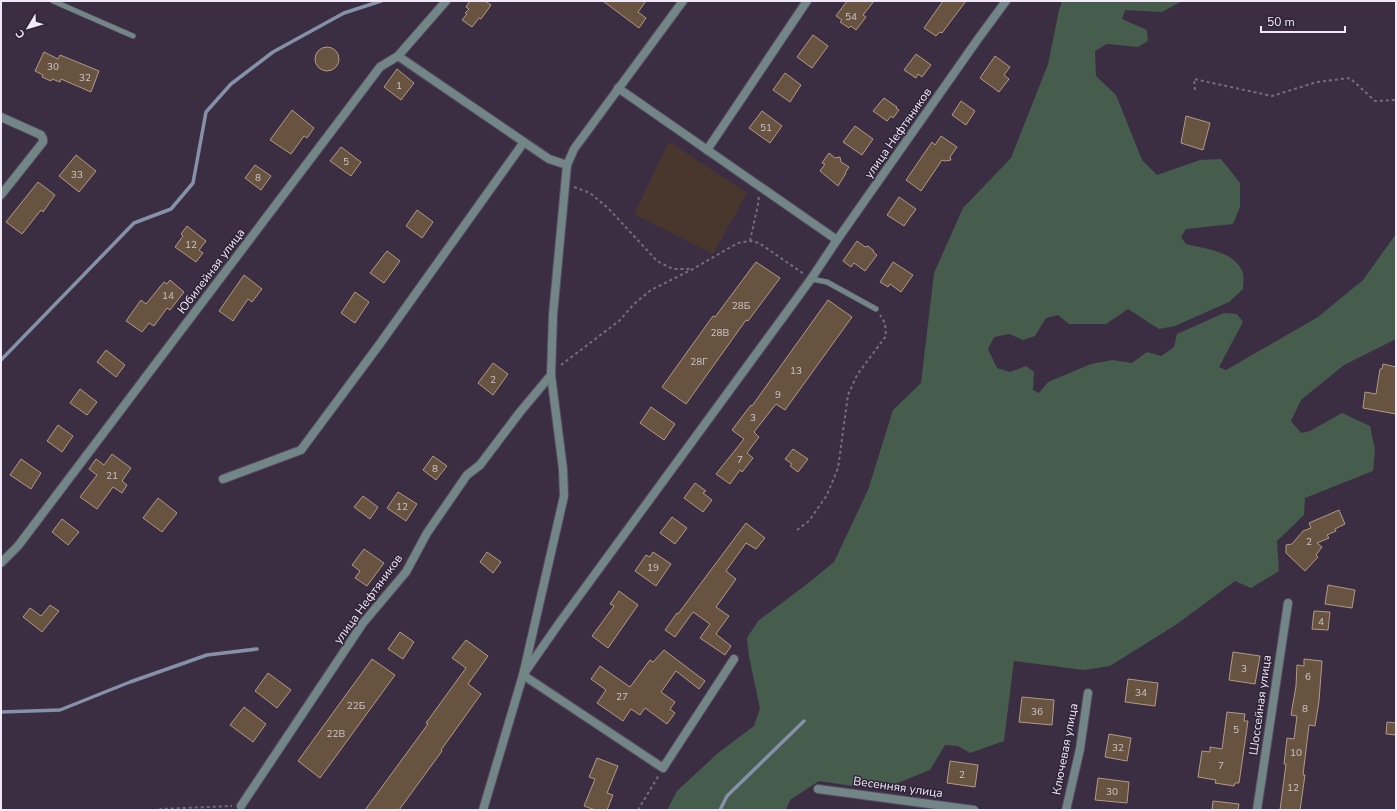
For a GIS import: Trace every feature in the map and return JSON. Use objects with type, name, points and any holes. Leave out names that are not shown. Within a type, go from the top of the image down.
[{"type":"street","name":"Юбилейная улица","points":[[1,563],[18,546],[380,67],[398,56],[446,1]]},
{"type":"street","points":[[483,810],[524,675],[564,496],[563,468],[551,375],[552,315],[567,165],[574,149],[683,1]]},
{"type":"street","points":[[707,150],[807,1]]},
{"type":"street","name":"улица Нефтяников","points":[[524,675],[560,622],[811,279],[1006,1]]},
{"type":"street","points":[[398,56],[524,142],[549,158],[567,165]]},
{"type":"street","points":[[618,88],[837,240]]},
{"type":"street","points":[[1,117],[41,135],[43,142],[1,195]]},
{"type":"street","points":[[223,478],[300,450],[379,345],[524,142]]},
{"type":"street","name":"улица Нефтяников","points":[[241,806],[363,623],[406,572],[427,533],[467,475],[480,465],[520,412],[551,375]]},
{"type":"street","name":"Шоссейная улица","points":[[1257,810],[1288,603]]},
{"type":"street","points":[[524,675],[663,768],[734,659]]},
{"type":"street","name":"Ключевая улица","points":[[1066,810],[1080,749],[1088,693]]},
{"type":"street","name":"Весенняя улица","points":[[818,789],[974,810]]},
{"type":"lane","points":[[52,1],[133,36]]},
{"type":"lane","points":[[811,279],[827,282],[876,309]]},
{"type":"path","points":[[1195,90],[1194,79],[1272,96],[1317,82],[1350,78],[1375,100],[1396,100]]},
{"type":"path","points":[[565,183],[590,194],[608,208],[657,261],[672,269],[693,269]]},
{"type":"path","points":[[750,241],[759,200],[756,183]]},
{"type":"path","points":[[551,375],[560,366],[618,321],[634,304],[651,290],[693,269],[738,243],[750,241],[760,243],[811,279]]},
{"type":"path","points":[[797,530],[809,521],[827,495],[838,468],[848,395],[857,375],[886,336],[885,323],[876,309]]},
{"type":"path","points":[[638,810],[663,768]]},
{"type":"path","points":[[159,810],[241,806]]},
{"type":"shaded area","points":[[669,142],[747,193],[713,254],[634,214]]},
{"type":"green space","points":[[1062,1],[1182,1],[1162,12],[1125,10],[1122,19],[1147,30],[1148,41],[1138,47],[1107,44],[1095,51],[1096,76],[1116,95],[1142,160],[1157,175],[1200,160],[1221,159],[1240,183],[1240,207],[1233,224],[1186,229],[1181,237],[1186,244],[1219,252],[1234,260],[1243,273],[1243,289],[1229,302],[1175,326],[1159,329],[1128,309],[1106,324],[1069,324],[1058,315],[1046,318],[1035,336],[1023,340],[1009,334],[994,337],[988,349],[997,368],[1010,372],[1026,366],[1034,372],[1033,390],[1039,393],[1048,382],[1091,364],[1112,360],[1132,363],[1147,352],[1161,356],[1174,347],[1177,334],[1224,313],[1237,314],[1243,322],[1219,367],[1226,370],[1318,317],[1363,280],[1396,234],[1396,339],[1344,365],[1301,400],[1291,421],[1301,433],[1310,431],[1342,413],[1370,426],[1375,450],[1373,471],[1305,498],[1304,515],[1277,541],[1279,571],[1251,588],[1235,581],[1177,624],[1110,666],[1084,670],[1014,661],[1004,741],[970,753],[958,746],[945,745],[930,770],[893,785],[852,786],[819,781],[790,800],[786,810],[667,810],[677,791],[718,753],[754,726],[760,708],[749,657],[747,638],[758,621],[834,562],[868,490],[893,410],[921,383],[934,273],[963,208],[1011,158],[1048,64]]},
{"type":"building","points":[[470,1],[485,1],[491,5],[481,19],[479,18],[472,27],[462,20],[467,14],[465,13],[469,9],[466,7]]},
{"type":"building","points":[[603,1],[646,1],[638,12],[646,18],[639,28]]},
{"type":"building","points":[[847,1],[874,1],[863,15],[866,17],[856,30],[851,26],[849,28],[840,22],[842,20],[836,16]]},
{"type":"building","points":[[943,1],[966,1],[942,33],[940,32],[936,36],[924,28]]},
{"type":"building","points":[[813,35],[828,46],[812,68],[797,57]]},
{"type":"building","points":[[327,47],[332,48],[338,54],[338,64],[332,70],[327,71],[322,70],[316,64],[315,59],[316,54],[322,48]]},
{"type":"building","points":[[44,52],[58,59],[60,55],[99,71],[91,92],[61,79],[60,82],[52,79],[51,81],[42,77],[43,75],[35,71]]},
{"type":"building","points":[[916,54],[931,65],[922,77],[918,74],[916,78],[904,70]]},
{"type":"building","points":[[995,56],[1010,67],[1004,75],[1009,79],[999,92],[980,78]]},
{"type":"building","points":[[397,69],[414,83],[401,100],[384,87]]},
{"type":"building","points":[[785,73],[801,85],[790,102],[773,90]]},
{"type":"building","points":[[884,98],[899,110],[893,118],[891,116],[887,121],[873,111]]},
{"type":"building","points":[[961,101],[975,111],[966,125],[952,115]]},
{"type":"building","points":[[292,110],[314,128],[307,138],[304,136],[291,154],[270,140]]},
{"type":"building","points":[[762,111],[782,126],[770,143],[749,128]]},
{"type":"building","points":[[1186,116],[1210,123],[1203,150],[1181,143]]},
{"type":"building","points":[[855,126],[873,139],[862,155],[843,142]]},
{"type":"building","points":[[941,136],[957,147],[950,157],[951,160],[942,160],[921,191],[906,180],[932,142],[935,145]]},
{"type":"building","points":[[341,147],[361,162],[351,176],[330,161]]},
{"type":"building","points":[[829,153],[835,158],[840,157],[841,162],[849,167],[838,186],[820,171],[825,164],[822,163]]},
{"type":"building","points":[[76,155],[96,171],[79,192],[59,176]]},
{"type":"building","points":[[255,165],[271,176],[261,190],[245,178]]},
{"type":"building","points":[[38,182],[55,195],[43,212],[41,210],[22,234],[6,222]]},
{"type":"building","points":[[899,197],[916,209],[904,226],[887,215]]},
{"type":"building","points":[[417,210],[433,222],[422,238],[406,226]]},
{"type":"building","points":[[187,226],[206,241],[199,250],[203,253],[196,262],[175,247],[183,236],[181,234]]},
{"type":"building","points":[[857,241],[865,247],[868,246],[877,255],[865,271],[854,263],[851,267],[843,261]]},
{"type":"building","points":[[387,251],[400,261],[384,283],[370,273]]},
{"type":"building","points":[[756,262],[780,278],[748,321],[746,320],[686,404],[662,387],[713,316],[715,317]]},
{"type":"building","points":[[893,262],[913,275],[901,292],[890,284],[888,287],[880,282]]},
{"type":"building","points":[[244,275],[262,289],[252,302],[248,299],[233,321],[219,311]]},
{"type":"building","points":[[170,280],[184,292],[170,310],[167,308],[154,326],[149,323],[142,332],[126,321],[141,300],[146,304],[164,282],[167,284]]},
{"type":"building","points":[[355,292],[369,302],[355,323],[341,313]]},
{"type":"building","points":[[828,300],[852,317],[785,410],[776,404],[754,432],[759,437],[747,453],[753,458],[742,472],[740,470],[730,484],[716,474],[744,439],[732,430],[751,405],[752,406]]},
{"type":"building","points":[[106,350],[125,365],[116,377],[97,362]]},
{"type":"building","points":[[493,363],[508,374],[493,395],[478,383]]},
{"type":"building","points":[[1383,364],[1396,367],[1396,414],[1363,408],[1365,392],[1376,394],[1380,369],[1382,369]]},
{"type":"building","points":[[80,389],[97,402],[87,415],[70,403]]},
{"type":"building","points":[[651,407],[675,424],[664,440],[640,423]]},
{"type":"building","points":[[58,425],[73,436],[62,452],[47,441]]},
{"type":"building","points":[[793,449],[808,459],[798,472],[790,466],[792,464],[785,459]]},
{"type":"building","points":[[112,454],[131,468],[122,481],[127,485],[122,493],[113,487],[97,509],[80,497],[97,475],[89,469],[96,459],[104,465]]},
{"type":"building","points":[[433,456],[447,466],[436,480],[423,470]]},
{"type":"building","points":[[21,459],[41,473],[31,489],[10,475]]},
{"type":"building","points":[[695,483],[706,491],[703,493],[712,500],[703,512],[684,498]]},
{"type":"building","points":[[398,492],[417,504],[406,521],[387,508]]},
{"type":"building","points":[[363,496],[378,507],[370,519],[354,507]]},
{"type":"building","points":[[158,498],[177,513],[162,532],[143,518]]},
{"type":"building","points":[[1339,510],[1345,524],[1335,529],[1336,531],[1327,535],[1329,538],[1317,543],[1322,547],[1316,555],[1318,557],[1305,571],[1286,553],[1286,545],[1292,544],[1303,531],[1311,528],[1309,523]]},
{"type":"building","points":[[672,517],[687,528],[675,544],[660,533]]},
{"type":"building","points":[[62,519],[79,532],[68,545],[52,532]]},
{"type":"building","points":[[746,523],[765,538],[756,549],[746,543],[726,571],[736,579],[716,607],[729,616],[716,634],[731,646],[725,655],[700,638],[710,624],[693,612],[675,637],[665,630]]},
{"type":"building","points":[[364,549],[384,563],[367,586],[355,578],[360,571],[352,565]]},
{"type":"building","points":[[487,552],[501,562],[493,573],[480,562]]},
{"type":"building","points":[[653,552],[671,564],[656,586],[635,571],[646,555],[650,557]]},
{"type":"building","points":[[1328,585],[1355,590],[1352,608],[1325,604]]},
{"type":"building","points":[[619,591],[638,605],[608,648],[592,636],[614,606],[610,604]]},
{"type":"building","points":[[50,605],[59,611],[42,632],[23,617],[30,608],[41,616]]},
{"type":"building","points":[[1314,611],[1330,612],[1328,630],[1312,629]]},
{"type":"building","points":[[400,632],[414,642],[403,659],[388,649]]},
{"type":"building","points":[[466,640],[488,656],[468,684],[481,694],[399,810],[365,810],[428,724],[426,723],[466,668],[452,658]]},
{"type":"building","points":[[664,650],[705,681],[699,689],[676,671],[661,692],[675,702],[670,709],[675,713],[667,724],[645,708],[640,715],[631,709],[623,721],[597,703],[606,690],[591,679],[600,666],[630,687],[650,660],[653,662]]},
{"type":"building","points":[[1233,652],[1260,656],[1255,684],[1229,680]]},
{"type":"building","points":[[372,659],[395,675],[320,778],[298,761]]},
{"type":"building","points":[[1304,659],[1322,661],[1319,701],[1315,726],[1309,725],[1303,775],[1305,775],[1300,810],[1280,810],[1286,764],[1284,764],[1287,738],[1294,739],[1297,716],[1291,715],[1296,686],[1297,665],[1304,666]]},
{"type":"building","points":[[268,673],[291,690],[277,708],[255,691]]},
{"type":"building","points":[[1128,679],[1158,683],[1155,706],[1125,702]]},
{"type":"building","points":[[1022,697],[1054,700],[1052,725],[1019,722]]},
{"type":"building","points":[[244,707],[266,724],[253,742],[230,725]]},
{"type":"building","points":[[1227,712],[1245,714],[1244,721],[1248,721],[1239,783],[1235,783],[1234,786],[1215,783],[1216,780],[1198,777],[1202,751],[1210,752],[1210,747],[1222,749]]},
{"type":"building","points":[[1387,722],[1396,723],[1396,735],[1386,734]]},
{"type":"building","points":[[1109,734],[1131,738],[1127,761],[1105,757]]},
{"type":"building","points":[[597,758],[618,766],[607,793],[613,795],[607,810],[595,810],[584,806],[595,779],[589,777]]},
{"type":"building","points":[[950,761],[978,765],[975,787],[947,783]]},
{"type":"building","points":[[1098,778],[1129,782],[1127,803],[1095,800]]},
{"type":"building","points":[[1213,801],[1239,804],[1238,810],[1212,810]]},
{"type":"waterway","points":[[1,360],[134,223],[171,209],[193,183],[206,112],[231,84],[273,52],[344,13],[381,1]]},
{"type":"waterway","points":[[1,712],[60,710],[130,682],[207,655],[257,649]]},
{"type":"waterway","points":[[720,810],[727,796],[804,721]]}]
